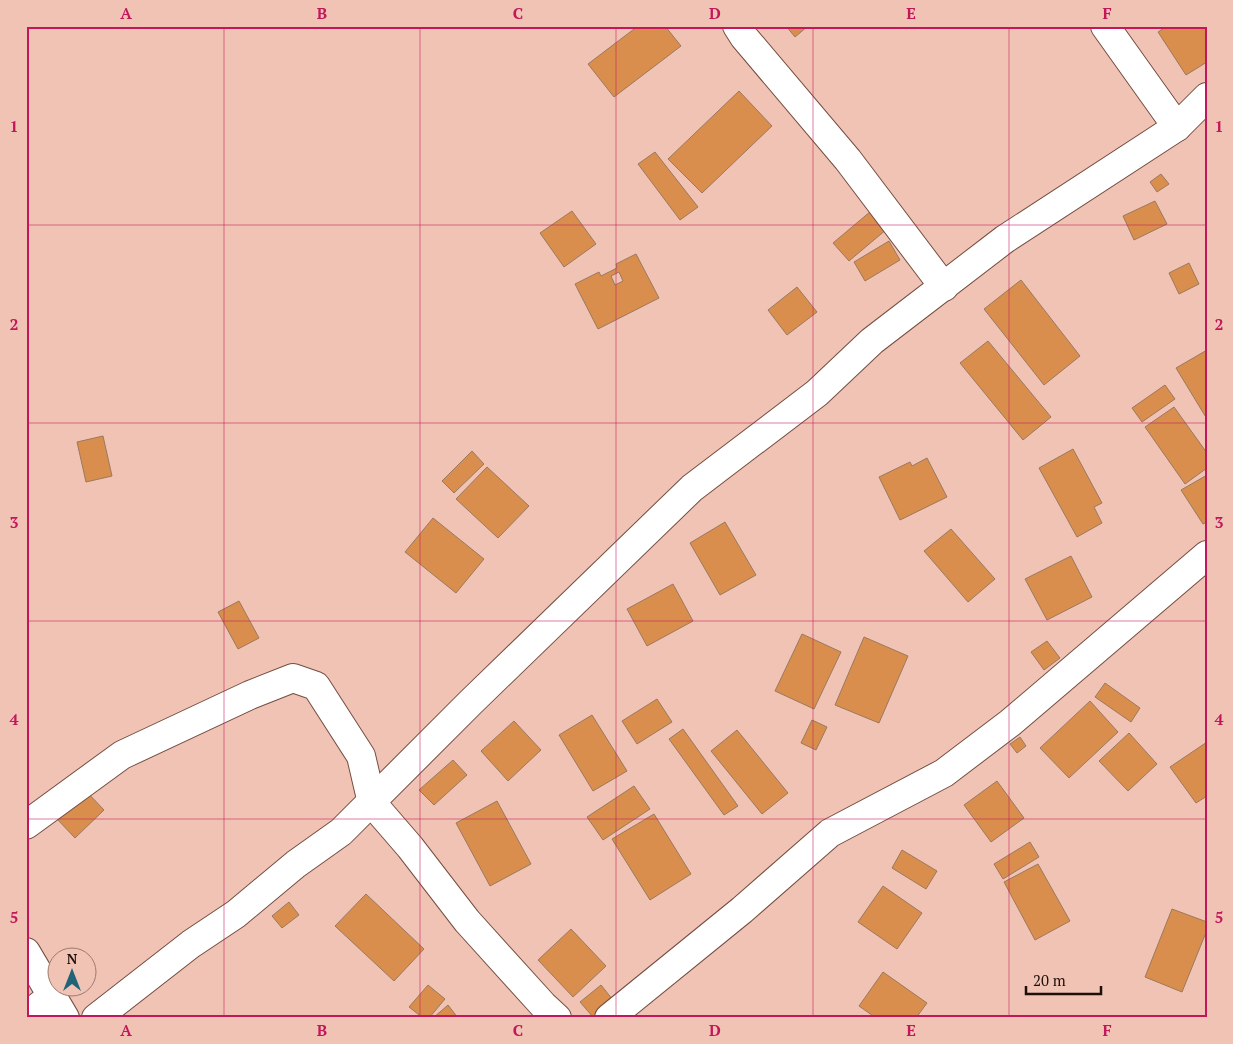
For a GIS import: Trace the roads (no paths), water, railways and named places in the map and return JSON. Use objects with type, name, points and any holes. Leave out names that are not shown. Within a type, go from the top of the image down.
[{"type":"street","points":[[737,26],[744,37],[848,160],[944,287]]},
{"type":"street","points":[[1105,26],[1177,127]]},
{"type":"street","points":[[96,1018],[191,944],[236,914],[296,864],[341,832],[471,702],[692,488],[817,393],[872,342],[1005,239],[1177,127],[1207,98]]},
{"type":"street","points":[[609,1018],[742,910],[830,833],[944,773],[1010,723],[1207,555]]},
{"type":"street","points":[[26,825],[122,755],[250,695],[293,678],[316,686],[361,756],[372,802],[467,920],[543,1005],[557,1018]]},
{"type":"street","points":[[26,952],[58,1007],[26,1016]]}]
